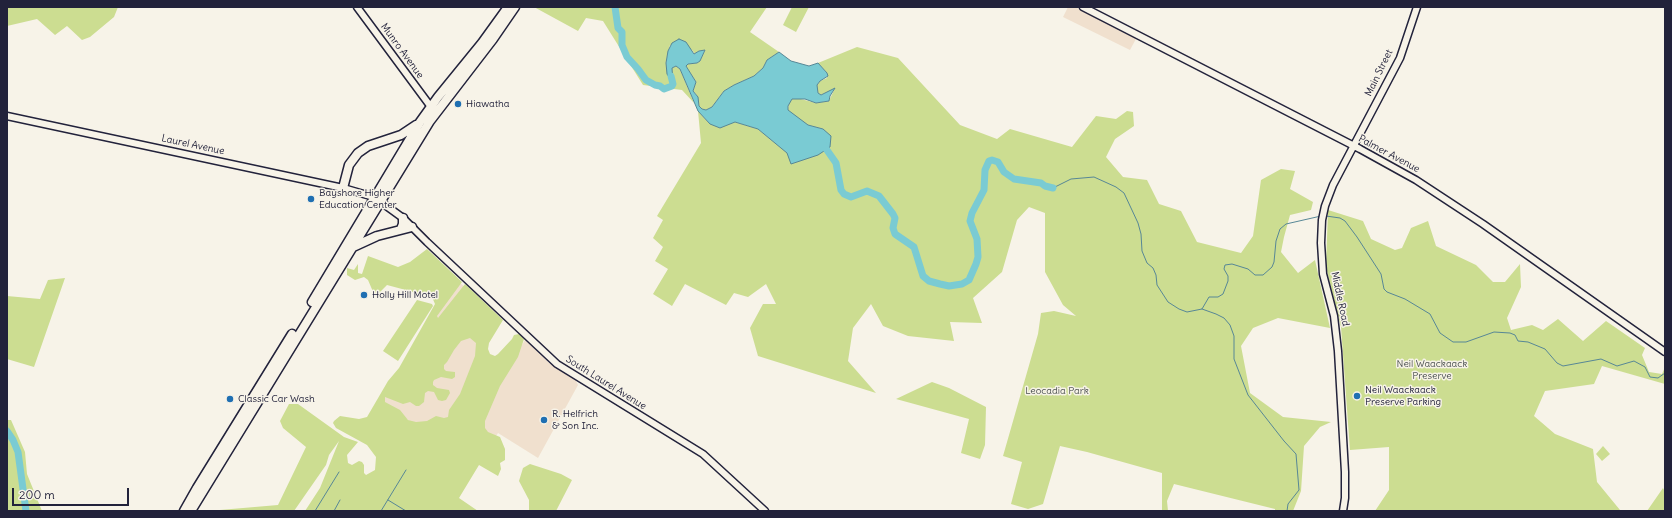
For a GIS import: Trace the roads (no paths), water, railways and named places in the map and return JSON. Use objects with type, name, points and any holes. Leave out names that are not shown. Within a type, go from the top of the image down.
[{"type":"highway","points":[[191,511],[351,248],[420,122],[482,44],[508,7]]},
{"type":"highway","points":[[184,511],[378,199],[430,121],[493,39],[515,7]]},
{"type":"highway","points":[[343,188],[347,170],[352,160],[358,153],[368,146],[401,135],[420,122]]},
{"type":"highway","points":[[401,229],[404,218]]},
{"type":"highway","points":[[351,248],[359,243],[401,229],[412,227]]},
{"type":"street","name":"Munro Avenue","points":[[357,7],[431,107]]},
{"type":"street","name":"Palmer Avenue","points":[[1083,7],[1353,146],[1427,187],[1665,352]]},
{"type":"street","name":"Main Street","points":[[1353,146],[1400,58],[1417,7]]},
{"type":"street","name":"Laurel Avenue","points":[[7,116],[343,188],[378,199]]},
{"type":"street","name":"Middle Road","points":[[1342,511],[1345,498],[1346,472],[1338,344],[1334,316],[1323,274],[1321,229],[1325,206],[1331,190],[1353,146]]},
{"type":"street","name":"South Laurel Avenue","points":[[378,199],[404,218],[557,364],[703,454],[765,511]]},
{"type":"water","points":[[679,39],[686,42],[694,54],[705,50],[700,61],[697,63],[688,64],[686,66],[696,82],[693,91],[698,97],[699,106],[706,110],[712,107],[724,91],[754,76],[763,68],[767,60],[779,52],[791,61],[809,66],[818,63],[828,76],[817,85],[818,93],[821,95],[835,88],[829,101],[816,103],[805,99],[792,99],[788,106],[788,110],[808,125],[823,129],[831,136],[830,147],[818,155],[791,164],[787,153],[758,129],[735,122],[720,128],[710,124],[698,111],[680,69],[676,66],[672,68],[673,84],[667,74],[666,63],[668,51],[672,43]]},
{"type":"waterway","points":[[615,7],[618,28],[622,32],[622,45],[627,57],[646,80],[664,89],[672,86],[671,76]]},
{"type":"waterway","points":[[822,143],[836,163],[841,190],[844,194],[851,197],[867,191],[879,196],[895,218],[893,228],[895,234],[914,247],[923,276],[929,281],[949,286],[962,284],[969,280],[976,264],[978,257],[977,239],[970,221],[972,213],[984,190],[985,170],[989,161],[992,160],[998,162],[1004,172],[1014,179],[1041,183],[1045,186],[1053,188]]},
{"type":"waterway","points":[[1053,188],[1071,179],[1094,177],[1116,187],[1124,193],[1138,223],[1141,234],[1142,251],[1147,263],[1153,268],[1156,275],[1157,285],[1168,302],[1187,312],[1202,309],[1209,297],[1218,297],[1223,294],[1228,281],[1228,276],[1224,269],[1225,265],[1232,264],[1248,269],[1255,275],[1263,275],[1272,267],[1274,262],[1276,241],[1280,229],[1286,224],[1321,216]]},
{"type":"waterway","points":[[1326,216],[1340,218],[1345,221],[1381,274],[1384,289],[1387,292],[1405,299],[1430,314],[1440,333],[1453,342],[1466,342],[1494,332],[1510,333],[1515,335],[1518,341],[1528,342],[1545,349],[1557,363],[1563,366],[1601,359],[1617,366],[1634,361],[1645,367],[1650,377],[1658,378],[1665,373]]},
{"type":"waterway","points":[[1202,309],[1224,318],[1230,325],[1234,336],[1234,359],[1248,395],[1296,454],[1299,490],[1288,504],[1287,511]]},
{"type":"waterway","points":[[7,431],[18,452],[26,511]]},
{"type":"waterway","points":[[381,511],[406,470]]},
{"type":"waterway","points":[[315,511],[339,472]]},
{"type":"waterway","points":[[334,511],[340,500]]},
{"type":"waterway","points":[[388,500],[406,511]]},
{"type":"place","name":"Hiawatha","points":[[458,104]]},
{"type":"place","name":"Bayshore Higher Education Center","points":[[311,199]]},
{"type":"place","name":"Holly Hill Motel","points":[[364,295]]},
{"type":"place","name":"Neil Waackaack Preserve Parking","points":[[1357,396]]},
{"type":"place","name":"Classic Car Wash","points":[[230,399]]},
{"type":"place","name":"R. Helfrich & Son Inc.","points":[[544,420]]},
{"type":"park label","name":"Neil Waackaack Preserve","points":[[1432,370]]},
{"type":"park label","name":"Leocadia Park","points":[[1057,391]]}]
